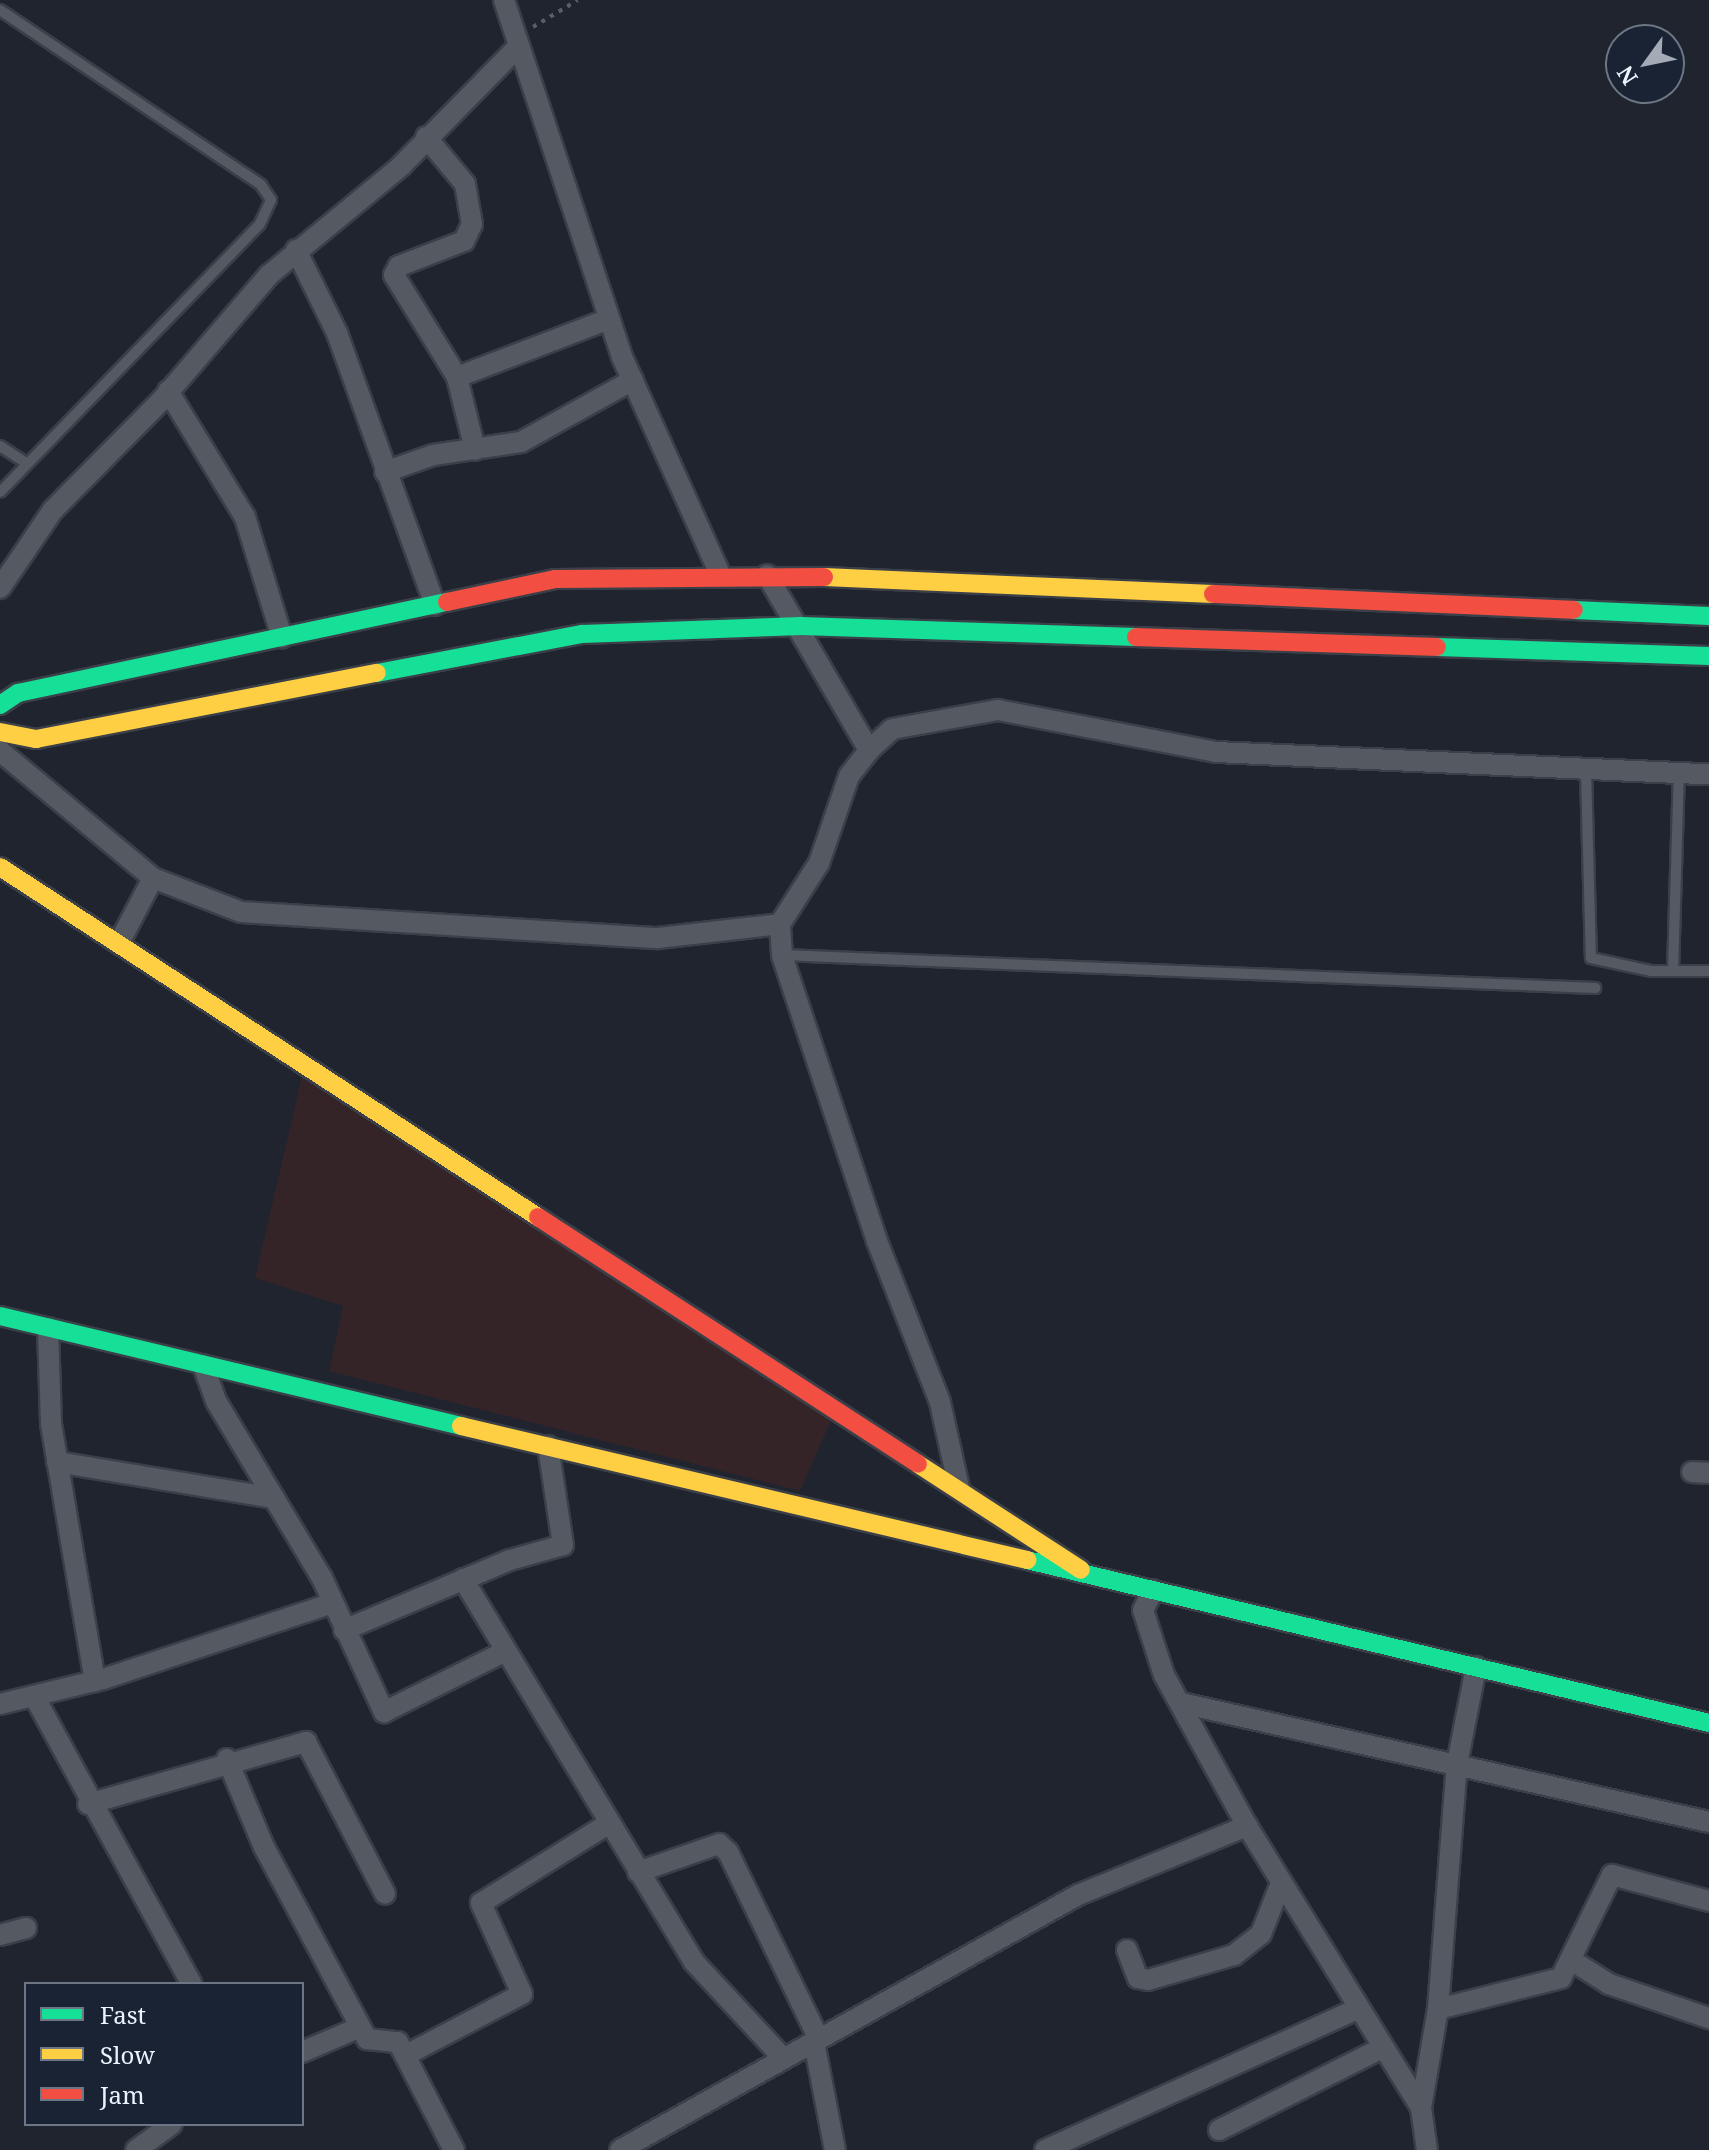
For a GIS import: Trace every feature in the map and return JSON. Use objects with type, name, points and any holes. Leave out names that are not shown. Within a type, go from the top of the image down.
[{"type":"street","points":[[504,0],[609,319],[721,576]]},
{"type":"street","points":[[0,588],[53,510],[168,391],[296,250],[426,137],[517,40]]},
{"type":"street","points":[[426,137],[461,177],[472,224],[464,241],[399,266],[394,275],[457,377],[475,450]]},
{"type":"street","points":[[296,250],[337,333],[435,605]]},
{"type":"street","points":[[457,377],[609,319]]},
{"type":"street","points":[[385,472],[521,442],[633,380]]},
{"type":"street","points":[[168,391],[245,517],[282,637]]},
{"type":"street","points":[[767,575],[801,626],[869,750]]},
{"type":"street","points":[[0,705],[18,693],[555,579],[767,575],[1709,616]]},
{"type":"street","points":[[1485,648],[1492,606]]},
{"type":"street","points":[[0,732],[36,739],[582,634],[801,626],[1709,656]]},
{"type":"street","points":[[959,1488],[940,1402],[877,1241],[782,955],[780,924],[819,863],[849,776],[869,750],[892,729],[998,710],[1216,752],[1586,771],[1709,774]]},
{"type":"street","points":[[0,751],[153,878],[241,912],[658,938],[780,924]]},
{"type":"street","points":[[0,867],[959,1488],[1088,1575]]},
{"type":"street","points":[[119,943],[153,878]]},
{"type":"street","points":[[0,1316],[1709,1723]]},
{"type":"street","points":[[48,1328],[57,1462],[95,1681]]},
{"type":"street","points":[[203,1365],[216,1401],[333,1603],[384,1712],[506,1651]]},
{"type":"street","points":[[344,1630],[463,1579],[563,1545],[548,1446]]},
{"type":"street","points":[[57,1462],[274,1498]]},
{"type":"street","points":[[463,1579],[694,1962],[784,2059]]},
{"type":"street","points":[[1153,1590],[1143,1610],[1181,1703],[1247,1826],[1357,2009],[1421,2108]]},
{"type":"street","points":[[0,1704],[95,1681],[333,1603]]},
{"type":"street","points":[[1427,2150],[1421,2108],[1438,2009],[1457,1764],[1476,1667]]},
{"type":"street","points":[[34,1696],[88,1804],[191,1982]]},
{"type":"street","points":[[1181,1703],[1709,1822]]},
{"type":"street","points":[[88,1804],[227,1759],[306,1742],[385,1894]]},
{"type":"street","points":[[227,1759],[264,1847],[360,2027],[372,2043],[398,2042],[454,2150]]},
{"type":"street","points":[[406,2055],[522,1994],[481,1903],[608,1824]]},
{"type":"street","points":[[620,2150],[1078,1895],[1247,1826]]},
{"type":"street","points":[[638,1872],[719,1844],[728,1852],[817,2040],[835,2150]]},
{"type":"street","points":[[1438,2009],[1546,1985],[1561,1978],[1612,1875],[1709,1901]]},
{"type":"street","points":[[1127,1950],[1138,1978],[1148,1980],[1234,1955],[1254,1945],[1281,1883]]},
{"type":"street","points":[[0,1935],[26,1928]]},
{"type":"street","points":[[1571,1960],[1609,1984],[1709,2018]]},
{"type":"street","points":[[1045,2150],[1357,2009]]},
{"type":"street","points":[[304,2051],[360,2027]]},
{"type":"street","points":[[1219,2130],[1382,2048]]},
{"type":"street","points":[[136,2150],[169,2126]]},
{"type":"lane","points":[[0,10],[261,185],[271,200],[260,224],[25,462],[0,492]]},
{"type":"lane","points":[[0,446],[25,462]]},
{"type":"lane","points":[[1586,771],[1591,958],[1673,971],[1709,971]]},
{"type":"lane","points":[[1673,971],[1679,773]]},
{"type":"lane","points":[[782,955],[1595,988]]},
{"type":"path","points":[[517,40],[578,0]]},
{"type":"shaded area","points":[[302,1076],[833,1416],[800,1491],[329,1371],[343,1306],[255,1278]]},
{"type":"traffic: fast","points":[[0,705],[18,693],[447,602]]},
{"type":"traffic: fast","points":[[1574,610],[1709,616]]},
{"type":"traffic: fast","points":[[377,673],[582,634],[801,626],[1136,637]]},
{"type":"traffic: fast","points":[[1437,647],[1709,656]]},
{"type":"traffic: fast","points":[[0,1316],[461,1426]]},
{"type":"traffic: fast","points":[[1027,1560],[1709,1723]]},
{"type":"traffic: slow","points":[[824,577],[1213,594]]},
{"type":"traffic: slow","points":[[0,732],[36,739],[377,673]]},
{"type":"traffic: slow","points":[[0,867],[538,1217]]},
{"type":"traffic: slow","points":[[461,1426],[1027,1560]]},
{"type":"traffic: slow","points":[[918,1464],[1081,1570]]},
{"type":"traffic: jam","points":[[447,602],[555,579],[824,577]]},
{"type":"traffic: jam","points":[[1213,594],[1574,610]]},
{"type":"traffic: jam","points":[[1136,637],[1437,647]]},
{"type":"traffic: jam","points":[[538,1217],[918,1464]]}]
